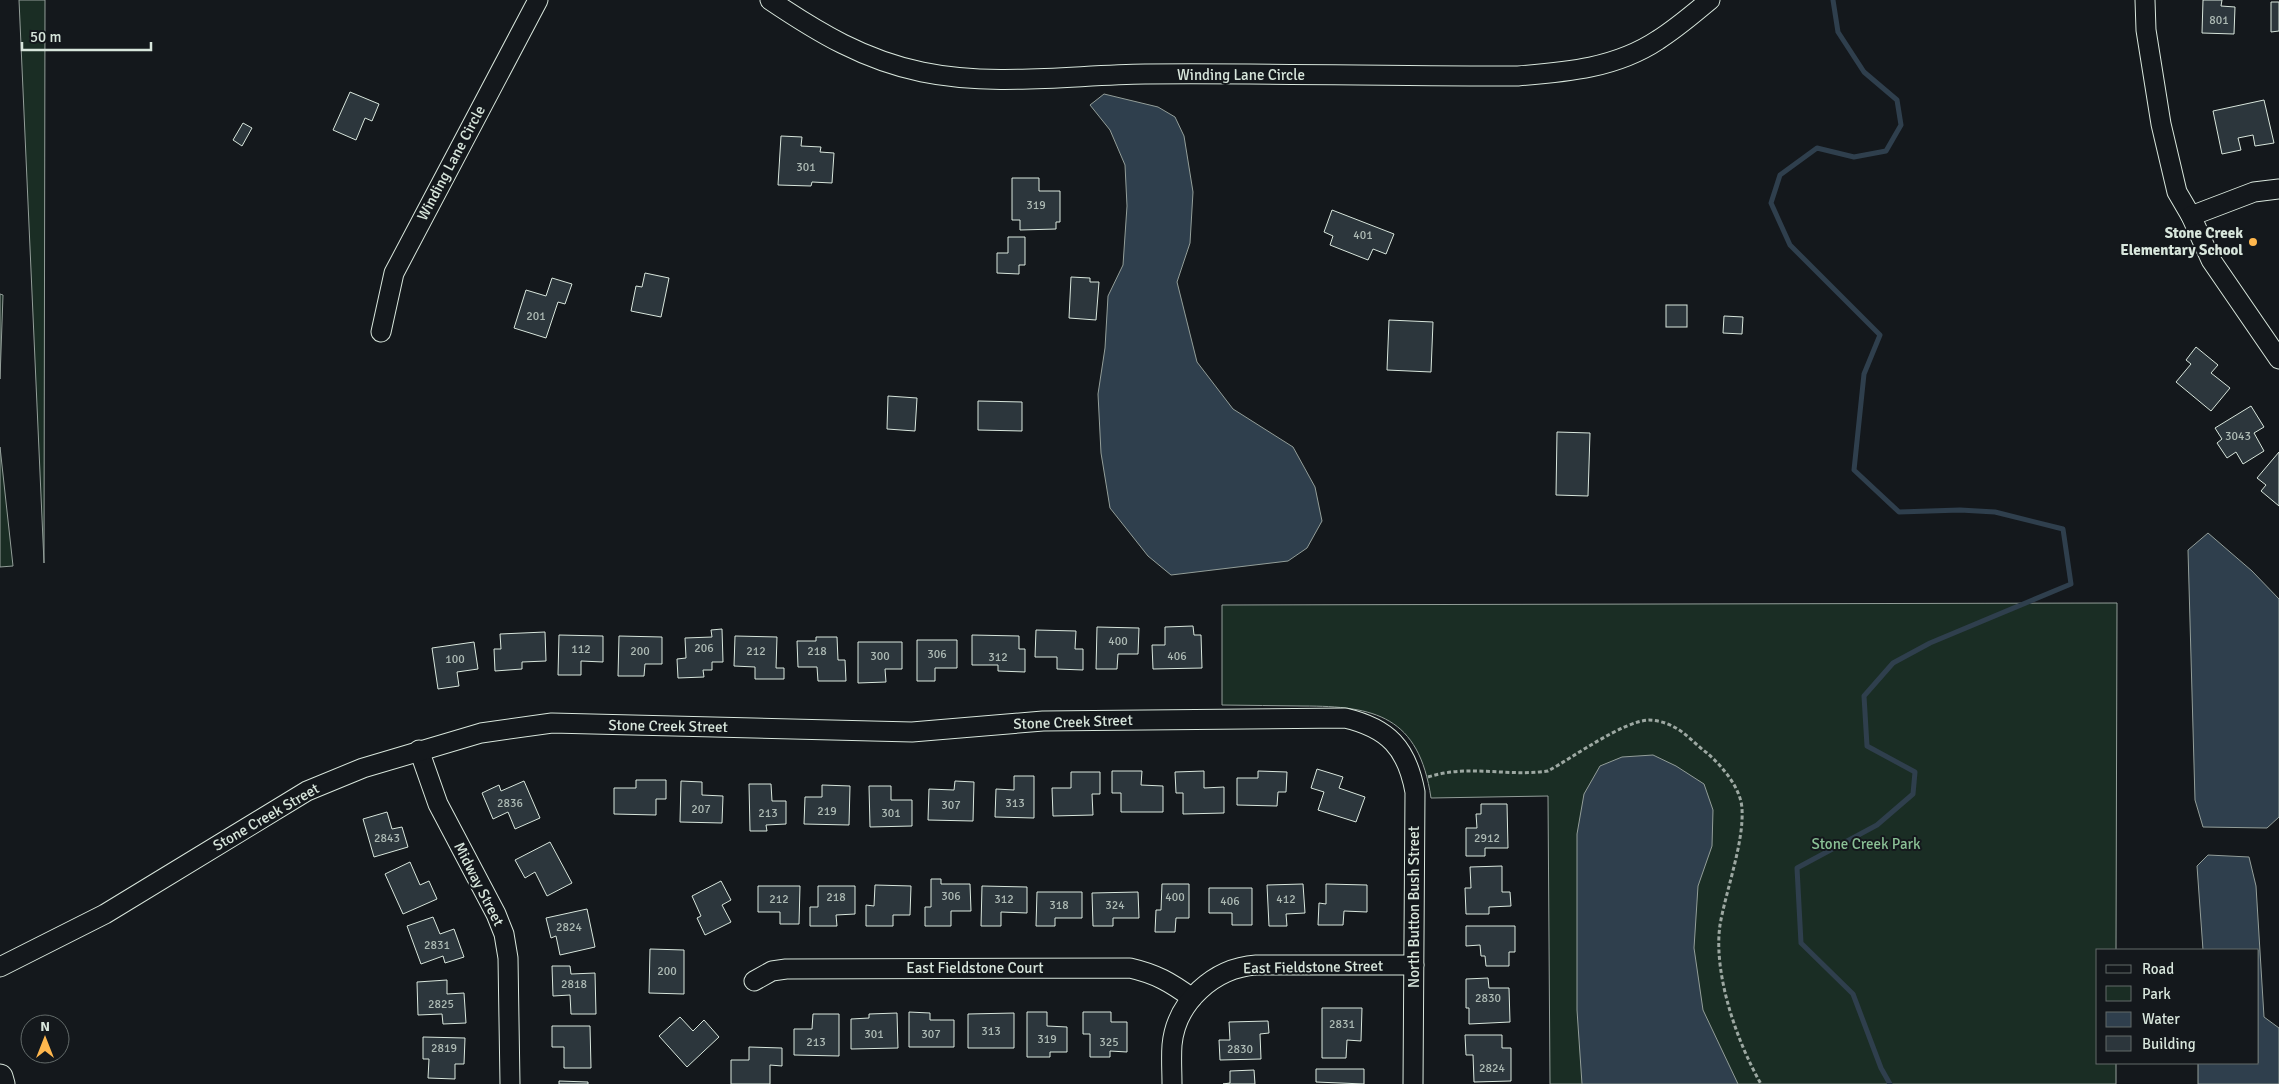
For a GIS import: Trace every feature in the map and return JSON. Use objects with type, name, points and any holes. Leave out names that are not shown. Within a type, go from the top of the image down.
[{"type":"main road","points":[[0,1077],[2,1084]]},
{"type":"street","name":"Winding Lane Circle","points":[[381,332],[394,273],[538,0]]},
{"type":"street","name":"Winding Lane Circle","points":[[770,0],[848,48],[888,63],[946,76],[1014,78],[1146,74],[1518,76],[1565,72],[1612,62],[1635,53],[1676,28],[1710,0]]},
{"type":"street","points":[[2145,0],[2146,30],[2161,124],[2177,192],[2191,216],[2211,260],[2279,359]]},
{"type":"street","points":[[2191,216],[2254,192],[2279,189]]},
{"type":"street","name":"Stone Creek Street","points":[[0,967],[105,914],[307,791],[363,768],[419,750],[481,733],[515,727],[552,724],[912,732],[1043,722],[1345,718],[1377,728],[1389,737]]},
{"type":"street","name":"North Button Bush Street","points":[[1389,737],[1401,751],[1407,762],[1415,792],[1413,1084]]},
{"type":"street","name":"Midway Street","points":[[419,750],[438,804],[496,914],[504,934],[508,958],[510,1084]]},
{"type":"street","name":"East Fieldstone Street","points":[[1172,1084],[1172,1044],[1177,1024],[1192,998],[1217,976],[1237,967],[1414,965]]},
{"type":"street","name":"East Fieldstone Court","points":[[754,981],[772,971],[786,969],[1130,968],[1170,981],[1192,998]]},
{"type":"path","points":[[1428,777],[1461,769],[1535,773],[1548,771],[1626,726],[1648,720],[1676,727],[1714,759],[1732,781],[1742,808],[1741,826],[1720,927],[1724,987],[1734,1026],[1748,1061],[1761,1084]]},
{"type":"green space","points":[[19,0],[45,0],[44,563]]},
{"type":"green space","points":[[0,294],[3,295],[0,379]]},
{"type":"green space","points":[[0,447],[13,566],[0,567]]},
{"type":"green space","name":"Stone Creek Park","points":[[2117,603],[2116,949],[2096,949],[2096,1064],[2116,1064],[2116,1084],[1550,1084],[1548,796],[1431,798],[1425,771],[1416,749],[1404,733],[1390,721],[1372,713],[1352,709],[1222,705],[1222,605]]},
{"type":"water","points":[[1104,94],[1158,107],[1175,117],[1184,136],[1193,192],[1190,243],[1177,282],[1197,362],[1233,409],[1293,447],[1315,487],[1322,521],[1307,548],[1288,561],[1171,575],[1148,556],[1110,508],[1101,453],[1098,394],[1105,348],[1108,296],[1123,265],[1127,206],[1125,165],[1110,130],[1090,105]]},
{"type":"water","points":[[2208,533],[2252,571],[2279,599],[2279,817],[2267,828],[2203,827],[2195,800],[2188,550]]},
{"type":"water","points":[[1653,755],[1676,766],[1704,784],[1713,810],[1712,846],[1698,886],[1694,948],[1703,1010],[1738,1084],[1582,1084],[1577,1010],[1577,834],[1584,794],[1600,766],[1622,757]]},
{"type":"water","points":[[2208,855],[2249,857],[2256,886],[2264,1017],[2279,1028],[2279,1084],[2198,1084],[2198,1064],[2259,1064],[2259,949],[2203,949],[2197,866]]},
{"type":"building","points":[[2203,0],[2222,0],[2221,6],[2235,7],[2234,34],[2202,33]]},
{"type":"building","points":[[2271,2],[2279,2],[2279,31],[2271,32]]},
{"type":"building","points":[[350,92],[379,104],[372,121],[365,118],[356,140],[333,130]]},
{"type":"building","points":[[2264,100],[2274,143],[2255,146],[2253,135],[2238,138],[2241,150],[2222,154],[2213,111]]},
{"type":"building","points":[[243,123],[252,128],[242,146],[233,140]]},
{"type":"building","points":[[781,136],[802,137],[801,146],[821,147],[820,152],[834,153],[832,183],[812,182],[811,186],[778,185]]},
{"type":"building","points":[[1012,178],[1039,178],[1039,191],[1060,191],[1060,222],[1056,222],[1056,229],[1020,230],[1020,220],[1012,220]]},
{"type":"building","points":[[1332,210],[1394,234],[1386,254],[1373,249],[1368,260],[1330,245],[1333,236],[1324,232]]},
{"type":"building","points":[[1008,237],[1025,237],[1025,265],[1019,265],[1019,274],[997,273],[997,253],[1008,253]]},
{"type":"building","points":[[645,273],[669,278],[661,317],[631,311],[636,286],[642,287]]},
{"type":"building","points":[[1071,277],[1090,278],[1090,282],[1099,282],[1096,320],[1069,318]]},
{"type":"building","points":[[552,278],[572,284],[565,304],[558,302],[546,338],[514,328],[526,290],[546,296]]},
{"type":"building","points":[[1666,305],[1687,305],[1687,327],[1666,327]]},
{"type":"building","points":[[1724,316],[1743,317],[1742,334],[1723,333]]},
{"type":"building","points":[[1389,320],[1433,322],[1431,372],[1387,370]]},
{"type":"building","points":[[2196,347],[2218,365],[2211,373],[2230,388],[2211,411],[2176,382],[2191,364],[2186,360]]},
{"type":"building","points":[[888,396],[917,398],[915,431],[887,429]]},
{"type":"building","points":[[978,401],[1022,402],[1022,431],[978,430]]},
{"type":"building","points":[[2251,406],[2264,427],[2254,433],[2264,451],[2243,464],[2236,452],[2227,458],[2217,443],[2222,439],[2215,428]]},
{"type":"building","points":[[1557,432],[1590,433],[1588,496],[1556,495]]},
{"type":"building","points":[[2279,452],[2279,506],[2261,491],[2266,485],[2257,478]]},
{"type":"building","points":[[1193,626],[1194,635],[1201,635],[1202,668],[1153,669],[1152,645],[1165,645],[1165,627]]},
{"type":"building","points":[[1097,627],[1139,628],[1138,654],[1118,654],[1117,669],[1096,669]]},
{"type":"building","points":[[722,629],[723,662],[712,662],[712,670],[703,670],[704,677],[678,678],[677,659],[686,658],[685,638],[712,637],[711,630]]},
{"type":"building","points":[[1036,630],[1076,631],[1075,649],[1083,649],[1083,670],[1057,669],[1057,657],[1035,657]]},
{"type":"building","points":[[545,632],[546,661],[522,662],[522,669],[495,671],[494,649],[501,649],[500,634]]},
{"type":"building","points":[[559,635],[603,636],[603,662],[581,661],[581,675],[558,675]]},
{"type":"building","points":[[972,635],[1019,636],[1019,649],[1025,649],[1025,672],[998,671],[998,665],[972,665]]},
{"type":"building","points":[[619,636],[662,637],[662,664],[645,664],[644,676],[618,676]]},
{"type":"building","points":[[735,636],[777,637],[776,668],[784,668],[784,679],[755,679],[755,667],[734,666]]},
{"type":"building","points":[[816,637],[837,637],[838,660],[845,660],[846,681],[818,681],[817,667],[798,667],[797,641],[816,641]]},
{"type":"building","points":[[917,640],[957,640],[957,668],[935,668],[935,681],[917,681]]},
{"type":"building","points":[[474,642],[478,669],[457,672],[459,686],[438,689],[432,648]]},
{"type":"building","points":[[858,642],[902,642],[902,669],[885,669],[886,682],[858,683]]},
{"type":"building","points":[[1317,769],[1343,777],[1339,788],[1365,797],[1356,822],[1318,810],[1324,792],[1311,788]]},
{"type":"building","points":[[1112,771],[1142,771],[1141,785],[1163,786],[1163,812],[1121,812],[1121,793],[1112,793]]},
{"type":"building","points":[[1204,771],[1204,788],[1224,787],[1224,813],[1183,814],[1183,793],[1176,793],[1175,772]]},
{"type":"building","points":[[1258,771],[1287,772],[1286,792],[1278,792],[1277,806],[1237,805],[1237,778],[1258,778]]},
{"type":"building","points":[[1071,772],[1100,772],[1100,794],[1092,794],[1093,815],[1053,816],[1052,788],[1071,788]]},
{"type":"building","points":[[1014,776],[1034,776],[1034,818],[995,817],[996,789],[1014,790]]},
{"type":"building","points":[[636,780],[666,780],[666,799],[656,799],[656,815],[614,814],[614,788],[636,788]]},
{"type":"building","points":[[524,781],[540,818],[515,829],[508,812],[493,819],[482,793],[499,785],[501,791]]},
{"type":"building","points":[[681,781],[702,782],[702,795],[723,796],[722,823],[680,822]]},
{"type":"building","points":[[955,781],[974,782],[973,821],[928,820],[929,789],[954,790]]},
{"type":"building","points":[[749,784],[771,784],[772,801],[786,801],[786,824],[766,825],[767,831],[750,831]]},
{"type":"building","points":[[822,785],[850,786],[849,825],[804,824],[805,797],[822,797]]},
{"type":"building","points":[[869,786],[891,786],[891,800],[912,800],[912,826],[870,827]]},
{"type":"building","points":[[1481,804],[1507,804],[1508,848],[1485,848],[1485,856],[1466,856],[1466,828],[1477,828],[1476,814],[1481,814]]},
{"type":"building","points":[[387,812],[392,829],[402,827],[408,847],[374,857],[363,819]]},
{"type":"building","points":[[550,842],[572,883],[547,896],[535,872],[525,878],[515,860]]},
{"type":"building","points":[[410,862],[420,885],[429,881],[437,899],[403,914],[385,874]]},
{"type":"building","points":[[1502,866],[1502,892],[1510,892],[1511,906],[1489,907],[1489,914],[1466,914],[1465,888],[1471,888],[1470,867]]},
{"type":"building","points":[[931,879],[941,879],[941,884],[970,884],[971,911],[951,911],[951,926],[925,926],[925,907],[931,907]]},
{"type":"building","points":[[721,881],[731,900],[722,905],[731,922],[705,935],[697,918],[701,916],[692,896]]},
{"type":"building","points":[[1162,884],[1189,884],[1189,918],[1176,918],[1175,932],[1155,932],[1156,910],[1161,910]]},
{"type":"building","points":[[1303,884],[1305,913],[1286,914],[1287,926],[1269,926],[1267,885]]},
{"type":"building","points":[[1326,884],[1367,885],[1367,912],[1344,911],[1343,925],[1318,925],[1319,903],[1326,904]]},
{"type":"building","points":[[875,885],[911,886],[910,915],[893,915],[893,926],[866,926],[866,905],[874,906]]},
{"type":"building","points":[[758,886],[800,886],[799,924],[780,924],[780,912],[758,912]]},
{"type":"building","points":[[818,886],[855,886],[855,914],[836,915],[837,926],[810,926],[810,907],[818,907]]},
{"type":"building","points":[[982,886],[1027,887],[1027,913],[1001,912],[1001,926],[981,926]]},
{"type":"building","points":[[1209,888],[1252,888],[1252,925],[1232,925],[1232,913],[1209,913]]},
{"type":"building","points":[[1037,892],[1082,892],[1082,918],[1055,918],[1055,926],[1036,926]]},
{"type":"building","points":[[1138,892],[1139,918],[1113,918],[1113,926],[1093,926],[1092,893]]},
{"type":"building","points":[[587,909],[595,947],[560,955],[556,936],[551,938],[546,918]]},
{"type":"building","points":[[433,917],[440,934],[454,929],[464,957],[445,963],[443,956],[421,964],[407,926]]},
{"type":"building","points":[[1466,926],[1515,926],[1515,952],[1509,952],[1509,966],[1486,966],[1485,956],[1481,956],[1480,945],[1466,946]]},
{"type":"building","points":[[650,949],[684,950],[684,994],[649,993]]},
{"type":"building","points":[[552,966],[570,966],[571,974],[595,973],[596,1014],[571,1014],[570,995],[553,996]]},
{"type":"building","points":[[1488,978],[1489,988],[1509,988],[1510,1022],[1469,1024],[1469,1008],[1466,1008],[1466,979]]},
{"type":"building","points":[[447,980],[447,994],[464,993],[466,1023],[443,1024],[442,1014],[418,1015],[417,982]]},
{"type":"building","points":[[1322,1008],[1362,1008],[1361,1041],[1347,1040],[1346,1058],[1322,1058]]},
{"type":"building","points":[[909,1012],[930,1013],[930,1020],[954,1020],[954,1047],[909,1047]]},
{"type":"building","points":[[1027,1012],[1047,1012],[1047,1026],[1067,1027],[1067,1052],[1050,1052],[1050,1057],[1027,1057]]},
{"type":"building","points":[[1083,1012],[1111,1012],[1111,1022],[1127,1022],[1127,1052],[1110,1051],[1110,1057],[1090,1057],[1090,1034],[1083,1034]]},
{"type":"building","points":[[897,1013],[898,1048],[851,1049],[851,1019],[869,1018],[869,1014]]},
{"type":"building","points":[[1014,1013],[1014,1048],[968,1048],[968,1014]]},
{"type":"building","points":[[813,1014],[839,1014],[839,1056],[794,1055],[794,1029],[812,1029]]},
{"type":"building","points":[[680,1017],[693,1031],[704,1020],[719,1037],[687,1067],[659,1036]]},
{"type":"building","points":[[1268,1021],[1269,1033],[1260,1034],[1261,1059],[1220,1060],[1219,1040],[1230,1040],[1229,1022]]},
{"type":"building","points":[[552,1026],[590,1026],[591,1068],[564,1068],[564,1047],[552,1047]]},
{"type":"building","points":[[1465,1035],[1502,1035],[1502,1048],[1511,1048],[1511,1081],[1474,1082],[1473,1055],[1466,1055]]},
{"type":"building","points":[[423,1037],[465,1038],[464,1064],[455,1064],[455,1079],[428,1078],[429,1059],[423,1059]]},
{"type":"building","points":[[749,1047],[782,1048],[782,1066],[770,1065],[770,1084],[731,1084],[731,1060],[749,1060]]},
{"type":"building","points":[[1316,1069],[1364,1069],[1364,1084],[1316,1082]]},
{"type":"building","points":[[1254,1070],[1255,1084],[1223,1084],[1230,1083],[1230,1071]]},
{"type":"building","points":[[559,1081],[588,1082],[588,1084],[559,1084]]},
{"type":"waterway","points":[[1833,0],[1838,32],[1864,72],[1897,100],[1901,125],[1886,151],[1854,157],[1817,148],[1780,175],[1771,203],[1790,245],[1880,335],[1864,374],[1854,470],[1899,512],[1960,510],[1995,512],[2063,529],[2071,584],[1930,643],[1893,663],[1864,696],[1867,746],[1915,772],[1913,794],[1877,825],[1797,868],[1801,943],[1853,994],[1881,1068],[1890,1084]]},
{"type":"place","name":"Stone Creek Elementary School","points":[[2253,242]]}]
